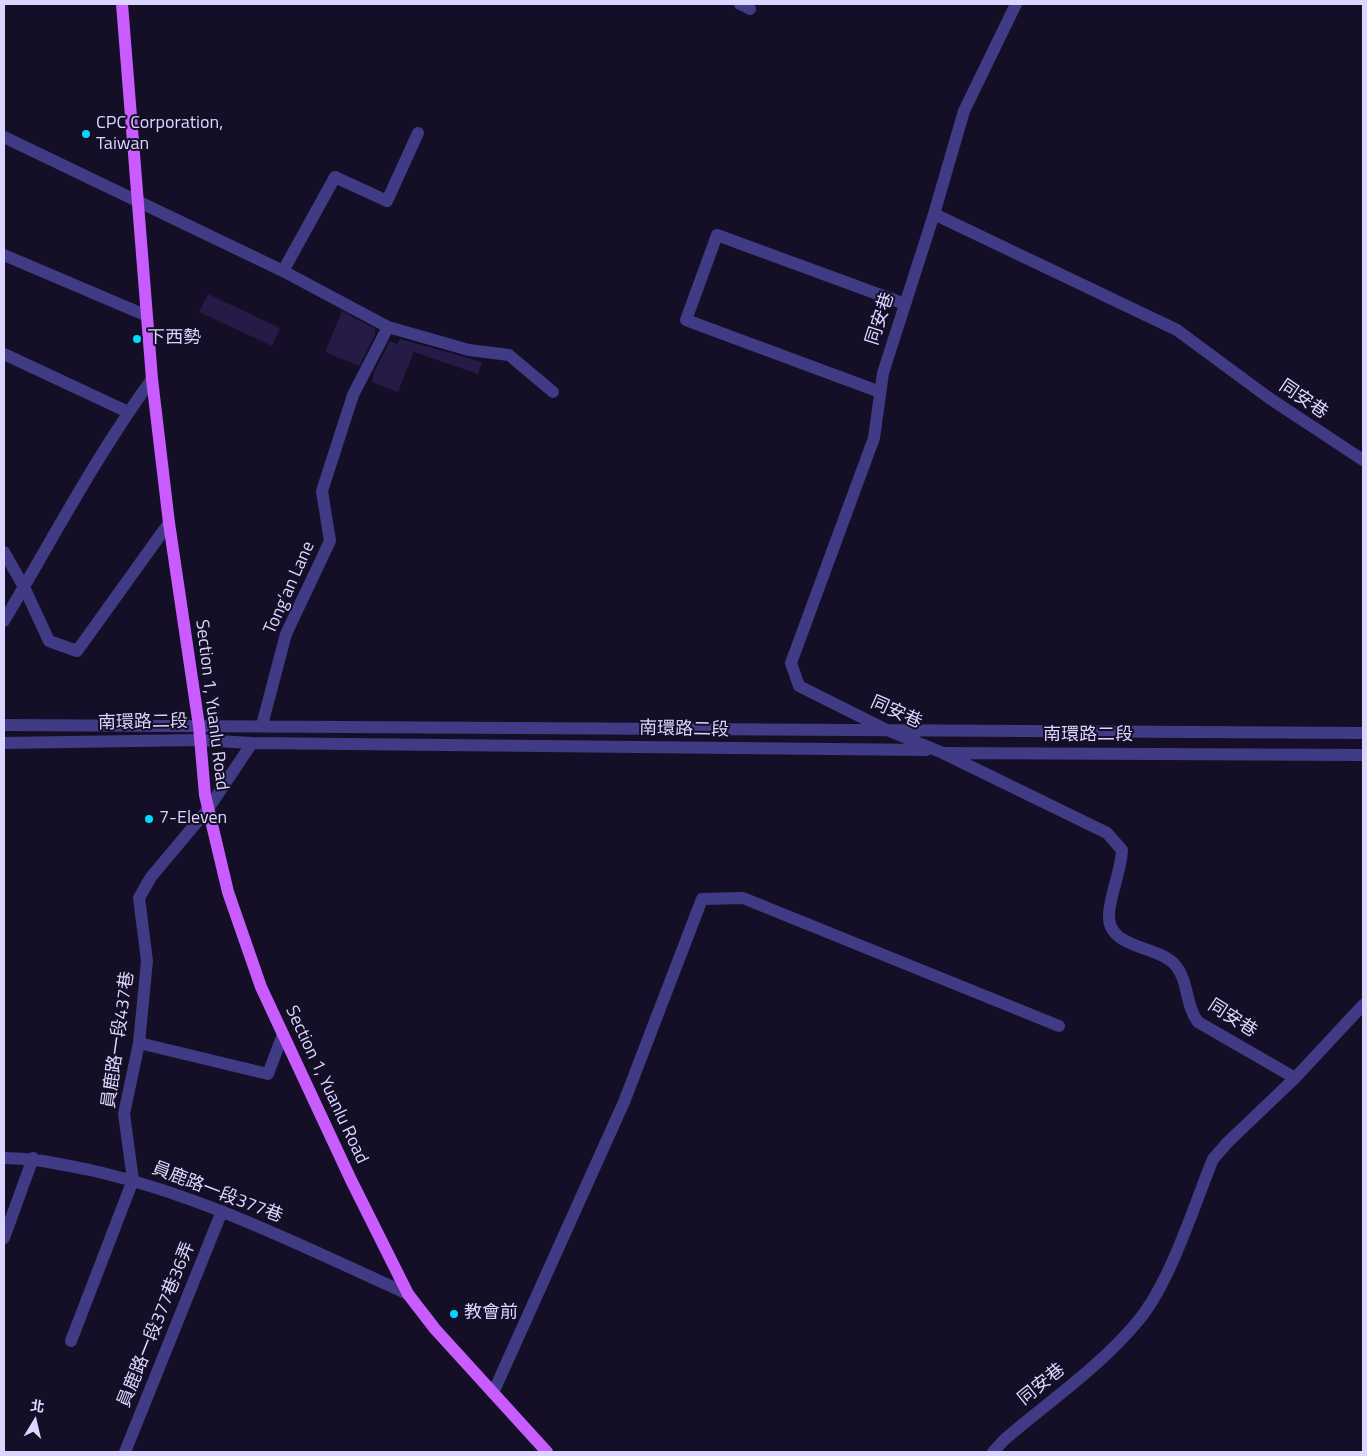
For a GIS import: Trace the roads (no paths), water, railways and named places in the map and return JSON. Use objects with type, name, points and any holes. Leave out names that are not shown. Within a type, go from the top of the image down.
[{"type":"main road","name":"Section 1, Yuanlu Road","points":[[122,4],[138,200],[145,315],[169,523],[199,726],[199,740],[208,809],[228,892],[262,987],[283,1034],[351,1180],[408,1294],[435,1329],[547,1452]]},
{"type":"street","name":"同安巷","points":[[1016,4],[964,111],[934,214],[883,373],[874,438],[791,663],[798,686],[887,730],[943,753],[1107,833],[1122,850],[1121,867],[1108,916],[1116,936],[1175,963],[1183,976],[1192,1014],[1198,1022],[1295,1078]]},
{"type":"street","points":[[283,271],[335,177],[387,201],[418,133]]},
{"type":"street","points":[[4,137],[283,271],[388,327],[469,350],[509,355],[553,392]]},
{"type":"street","name":"同安巷","points":[[934,214],[1177,330],[1269,398],[1363,460]]},
{"type":"street","points":[[880,392],[686,320],[718,235],[905,304]]},
{"type":"street","points":[[4,255],[145,315]]},
{"type":"street","name":"Tong’an Lane","points":[[262,725],[286,634],[330,541],[322,491],[353,395],[388,327]]},
{"type":"street","points":[[4,354],[128,412]]},
{"type":"street","points":[[4,621],[128,412],[152,379]]},
{"type":"street","points":[[4,552],[24,587],[49,641],[77,651],[169,523]]},
{"type":"street","name":"南環路二段","points":[[4,726],[262,725],[1363,733]]},
{"type":"street","name":"南環路二段","points":[[4,743],[199,740],[252,743],[924,749],[943,753],[1363,755]]},
{"type":"street","name":"員鹿路一段437巷","points":[[133,1180],[124,1114],[139,1043],[147,961],[139,898],[151,877],[208,809],[252,743]]},
{"type":"street","points":[[493,1393],[624,1102],[702,899],[743,898],[1059,1026]]},
{"type":"street","name":"同安巷","points":[[993,1452],[1004,1440],[1091,1368],[1138,1321],[1159,1290],[1213,1159],[1228,1142],[1295,1078],[1363,1005]]},
{"type":"street","points":[[139,1043],[268,1074],[283,1034]]},
{"type":"street","name":"員鹿路一段377巷","points":[[4,1158],[33,1158],[133,1180],[222,1211],[408,1294]]},
{"type":"street","points":[[4,1238],[33,1158]]},
{"type":"street","points":[[71,1341],[133,1180]]},
{"type":"street","name":"員鹿路一段377巷36弄","points":[[124,1452],[222,1211]]},
{"type":"place","name":"CPC Corporation, Taiwan","points":[[86,134]]},
{"type":"place","name":"下西勢","points":[[137,339]]},
{"type":"place","name":"7-Eleven","points":[[149,819]]},
{"type":"place","name":"教會前","points":[[454,1314]]}]
